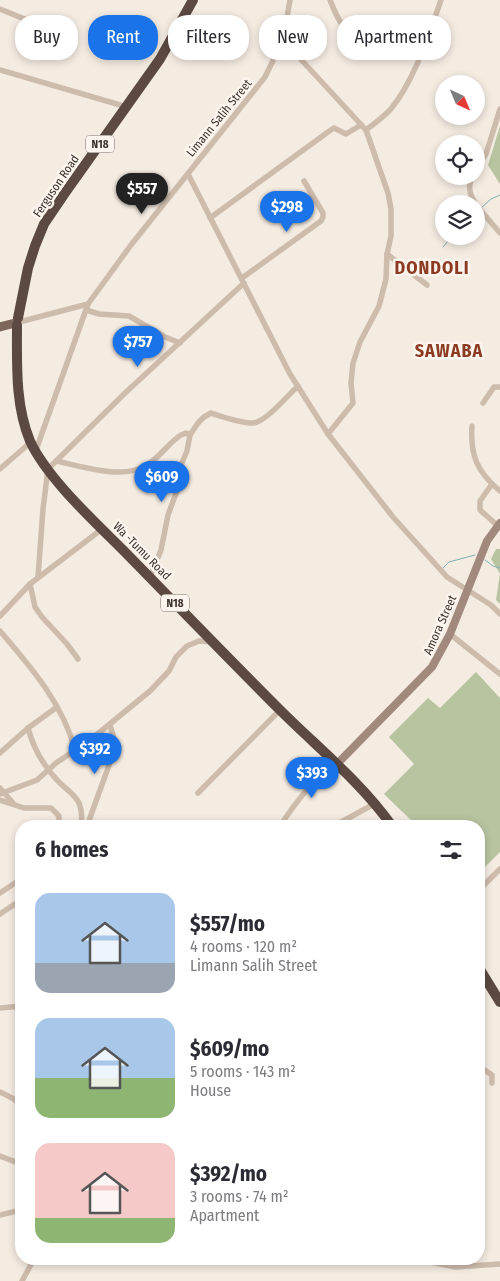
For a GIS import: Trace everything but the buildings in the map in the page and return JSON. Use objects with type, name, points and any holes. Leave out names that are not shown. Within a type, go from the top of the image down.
[{"type":"highway","name":"Ferguson Road","points":[[19,322],[23,294],[35,246],[44,224],[160,59],[193,0]]},
{"type":"highway","name":"Wa -Tumu Road","points":[[19,322],[17,349],[18,396],[24,423],[33,446],[48,470],[102,529],[280,710],[337,764],[387,820]]},
{"type":"highway","points":[[485,978],[500,1002]]},
{"type":"main road","points":[[0,327],[19,322]]},
{"type":"street","name":"Limann Salih Street","points":[[287,15],[290,0]]},
{"type":"street","points":[[330,0],[337,19]]},
{"type":"street","points":[[366,130],[390,111],[398,100],[426,43],[441,0]]},
{"type":"street","points":[[0,9],[15,15]]},
{"type":"street","name":"Limann Salih Street","points":[[33,446],[87,307],[131,245],[265,77],[273,60]]},
{"type":"street","points":[[301,60],[366,130],[388,193],[391,210],[391,236],[387,254],[386,278],[379,306],[360,342],[353,363],[352,403],[328,434]]},
{"type":"street","points":[[0,70],[127,107]]},
{"type":"street","points":[[485,156],[500,109]]},
{"type":"street","points":[[210,218],[334,128],[346,134],[361,125]]},
{"type":"street","points":[[188,174],[298,386],[328,434],[393,517],[447,577],[491,605],[500,614]]},
{"type":"street","points":[[38,577],[48,470],[124,394],[180,343],[243,281],[321,220],[323,213],[304,181]]},
{"type":"street","points":[[485,215],[500,233]]},
{"type":"street","points":[[387,254],[427,285]]},
{"type":"street","points":[[19,322],[87,307],[99,314],[128,316],[164,337],[180,343]]},
{"type":"street","points":[[150,577],[178,488],[176,480],[178,472],[187,451],[190,435],[198,423],[211,413],[242,422],[255,423],[262,420],[275,409],[298,386]]},
{"type":"street","points":[[482,403],[494,386],[500,387]]},
{"type":"street","points":[[472,426],[471,441],[476,464],[500,491]]},
{"type":"street","points":[[56,461],[107,472],[132,471],[146,466],[180,434],[190,435]]},
{"type":"street","points":[[0,470],[33,446]]},
{"type":"street","points":[[492,484],[480,501],[480,510],[499,525]]},
{"type":"street","name":"Amora Street","points":[[337,764],[432,667],[450,634],[487,542],[499,525]]},
{"type":"street","points":[[0,616],[38,577],[102,529]]},
{"type":"street","points":[[30,584],[35,607],[78,659]]},
{"type":"street","points":[[0,631],[48,690],[71,734],[75,750]]},
{"type":"street","points":[[450,634],[500,674]]},
{"type":"street","points":[[1,792],[37,780],[48,769],[110,725],[150,691],[168,671],[176,657],[187,646],[199,641],[214,642]]},
{"type":"street","points":[[0,753],[28,728],[57,708]]},
{"type":"street","points":[[198,793],[280,710]]},
{"type":"street","points":[[88,820],[112,757],[115,742],[110,725]]},
{"type":"street","points":[[28,728],[32,744],[48,769],[79,802],[82,820]]},
{"type":"street","points":[[284,820],[312,784],[337,764]]},
{"type":"street","points":[[1,792],[13,803]]},
{"type":"street","points":[[0,800],[24,808],[50,808],[59,816],[59,820]]},
{"type":"street","points":[[345,820],[374,804]]},
{"type":"street","points":[[485,884],[500,869]]},
{"type":"street","points":[[0,893],[15,883]]},
{"type":"street","points":[[0,914],[15,904]]},
{"type":"street","points":[[0,1008],[15,1007]]},
{"type":"street","points":[[485,1070],[492,1075],[492,1083]]},
{"type":"street","points":[[0,1092],[15,1101]]},
{"type":"street","points":[[0,1156],[15,1162]]},
{"type":"street","points":[[0,1216],[15,1212]]},
{"type":"street","points":[[445,1265],[455,1267],[500,1264]]},
{"type":"street","points":[[22,1281],[31,1265]]},
{"type":"green space","points":[[500,126],[500,184],[488,165]]},
{"type":"green space","points":[[496,549],[500,549],[500,574],[491,559]]},
{"type":"green space","points":[[500,574],[500,604],[496,600]]},
{"type":"green space","points":[[476,672],[500,698],[500,852],[485,867],[485,820],[411,820],[384,794],[414,764],[389,737],[428,698],[440,708]]},
{"type":"waterway","points":[[485,204],[500,195]]},
{"type":"waterway","points":[[443,568],[449,562],[475,555]]},
{"type":"waterway","points":[[485,560],[493,566],[500,568]]},
{"type":"district","name":"DONDOLI","points":[[432,268]]},
{"type":"district","name":"SAWABA","points":[[449,351]]}]
